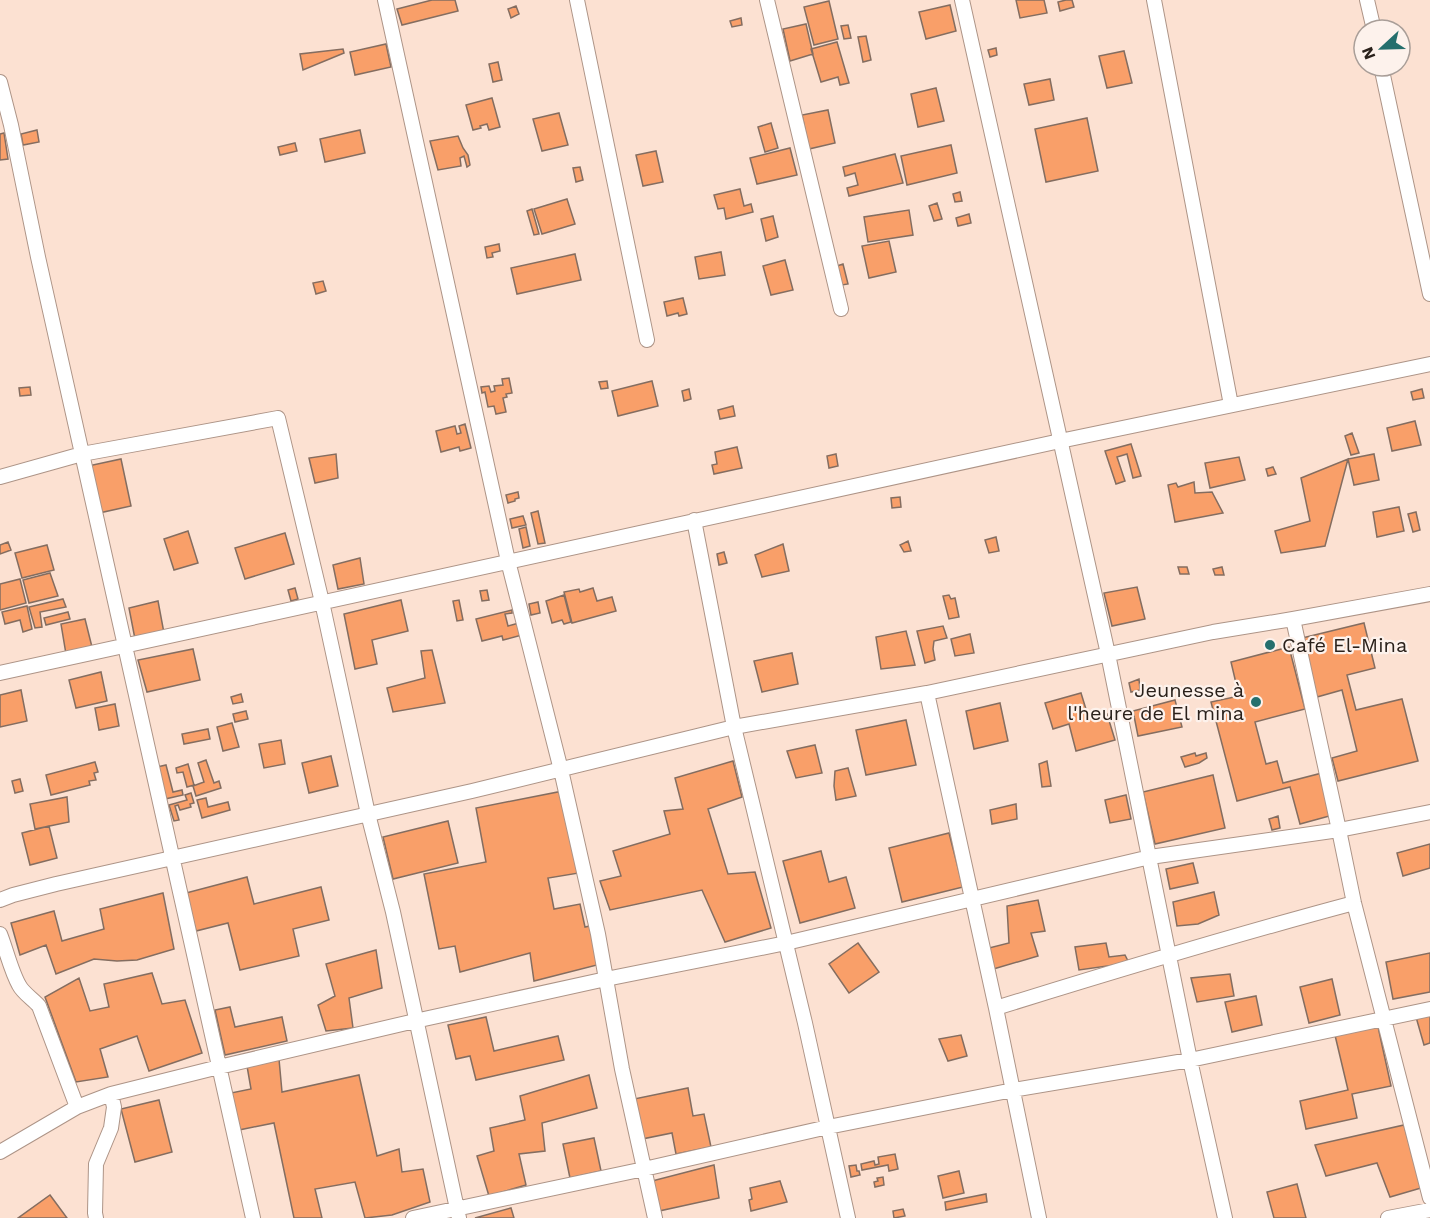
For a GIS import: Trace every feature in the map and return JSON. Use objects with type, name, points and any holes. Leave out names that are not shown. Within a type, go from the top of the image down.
[{"type":"street","points":[[385,0],[508,561],[561,770],[598,934],[622,1069],[655,1218]]},
{"type":"street","points":[[577,0],[646,340]]},
{"type":"street","points":[[767,0],[842,309]]},
{"type":"street","points":[[963,0],[1108,654],[1190,1060],[1225,1218]]},
{"type":"street","points":[[1154,0],[1231,405]]},
{"type":"street","points":[[1367,0],[1371,18]]},
{"type":"street","points":[[1384,78],[1430,294]]},
{"type":"street","points":[[0,82],[253,1218]]},
{"type":"street","points":[[0,673],[694,520],[1430,364]]},
{"type":"street","points":[[0,477],[82,454],[278,418],[368,814],[393,912],[458,1213]]},
{"type":"street","points":[[694,520],[734,728],[786,943],[848,1218]]},
{"type":"street","points":[[0,900],[57,884],[561,770],[734,728],[927,693],[1213,632],[1430,594]]},
{"type":"street","points":[[1293,619],[1354,903],[1430,1198]]},
{"type":"street","points":[[927,693],[1039,1218]]},
{"type":"street","points":[[0,1152],[77,1107],[111,1094],[219,1067],[606,979],[786,943],[1150,857],[1339,830],[1430,813]]},
{"type":"street","points":[[996,1008],[1261,928],[1354,903]]},
{"type":"street","points":[[0,934],[19,985],[39,1006],[77,1107]]},
{"type":"street","points":[[414,1218],[458,1213],[828,1127],[1013,1090],[1190,1060],[1430,1009]]},
{"type":"street","points":[[96,1218],[96,1164],[111,1128],[114,1107],[111,1094]]},
{"type":"street","points":[[1388,1218],[1430,1210]]},
{"type":"building","points":[[432,0],[455,0],[458,11],[402,25],[397,9]]},
{"type":"building","points":[[1016,0],[1044,0],[1047,13],[1020,18]]},
{"type":"building","points":[[1072,0],[1074,7],[1060,11],[1058,2]]},
{"type":"building","points":[[829,1],[838,39],[814,45],[804,7]]},
{"type":"building","points":[[950,5],[956,31],[926,39],[919,12]]},
{"type":"building","points":[[516,6],[519,14],[511,18],[508,9]]},
{"type":"building","points":[[741,18],[742,25],[732,27],[730,21]]},
{"type":"building","points":[[806,24],[813,54],[790,61],[783,29]]},
{"type":"building","points":[[848,25],[851,38],[844,39],[841,26]]},
{"type":"building","points":[[866,36],[871,60],[863,62],[858,37]]},
{"type":"building","points":[[837,42],[849,83],[840,85],[838,77],[821,82],[811,49]]},
{"type":"building","points":[[386,44],[391,67],[355,75],[350,52]]},
{"type":"building","points":[[996,48],[997,55],[990,57],[988,50]]},
{"type":"building","points":[[343,49],[344,53],[303,70],[300,54]]},
{"type":"building","points":[[1124,51],[1132,83],[1107,88],[1099,56]]},
{"type":"building","points":[[498,62],[502,80],[493,82],[489,64]]},
{"type":"building","points":[[1050,79],[1054,100],[1029,105],[1024,84]]},
{"type":"building","points":[[936,88],[944,121],[918,127],[911,94]]},
{"type":"building","points":[[492,98],[500,127],[489,130],[487,124],[473,130],[466,105]]},
{"type":"building","points":[[828,110],[835,143],[809,149],[802,115]]},
{"type":"building","points":[[559,113],[568,145],[542,151],[533,119]]},
{"type":"building","points":[[1087,118],[1098,171],[1046,182],[1035,129]]},
{"type":"building","points":[[771,123],[778,148],[765,152],[758,127]]},
{"type":"building","points":[[37,130],[39,142],[23,145],[21,134]]},
{"type":"building","points":[[360,130],[365,153],[325,162],[320,139]]},
{"type":"building","points":[[4,133],[8,159],[0,160],[0,134]]},
{"type":"building","points":[[458,136],[468,155],[470,165],[467,167],[464,156],[460,158],[461,166],[438,170],[430,141]]},
{"type":"building","points":[[295,143],[297,151],[280,155],[278,147]]},
{"type":"building","points":[[951,145],[957,173],[907,185],[901,156]]},
{"type":"building","points":[[790,148],[797,175],[757,184],[750,158]]},
{"type":"building","points":[[656,151],[663,182],[643,186],[636,155]]},
{"type":"building","points":[[895,154],[903,183],[849,196],[847,188],[858,185],[855,173],[845,176],[843,167]]},
{"type":"building","points":[[580,167],[583,180],[576,182],[573,168]]},
{"type":"building","points":[[740,189],[744,206],[751,204],[753,212],[726,219],[724,208],[718,209],[714,195]]},
{"type":"building","points":[[960,192],[962,201],[955,202],[953,194]]},
{"type":"building","points":[[567,199],[575,224],[542,234],[534,209]]},
{"type":"building","points":[[937,203],[942,219],[934,221],[929,206]]},
{"type":"building","points":[[532,209],[539,234],[534,235],[527,211]]},
{"type":"building","points":[[909,210],[913,235],[868,242],[864,217]]},
{"type":"building","points":[[969,214],[971,223],[958,226],[956,218]]},
{"type":"building","points":[[773,216],[778,237],[766,241],[761,219]]},
{"type":"building","points":[[889,241],[896,272],[869,278],[862,246]]},
{"type":"building","points":[[499,244],[500,251],[492,253],[493,257],[487,258],[485,247]]},
{"type":"building","points":[[721,252],[725,275],[699,279],[695,257]]},
{"type":"building","points":[[575,254],[581,280],[517,294],[511,268]]},
{"type":"building","points":[[785,260],[793,290],[771,295],[763,266]]},
{"type":"building","points":[[843,264],[848,284],[842,285],[837,266]]},
{"type":"building","points":[[323,281],[326,291],[316,294],[313,283]]},
{"type":"building","points":[[683,298],[687,314],[679,316],[678,313],[667,316],[664,302]]},
{"type":"building","points":[[509,378],[512,393],[506,394],[507,397],[503,398],[506,412],[496,414],[494,406],[488,407],[485,392],[482,393],[481,387],[489,386],[491,392],[495,391],[494,386],[503,385],[502,379]]},
{"type":"building","points":[[607,381],[608,388],[601,389],[599,382]]},
{"type":"building","points":[[652,381],[658,406],[618,416],[612,391]]},
{"type":"building","points":[[30,387],[31,395],[20,396],[19,388]]},
{"type":"building","points":[[689,389],[691,399],[684,401],[682,391]]},
{"type":"building","points":[[1422,389],[1424,398],[1413,400],[1411,392]]},
{"type":"building","points":[[733,406],[735,416],[720,419],[718,410]]},
{"type":"building","points":[[1415,421],[1421,445],[1392,451],[1387,428]]},
{"type":"building","points":[[465,424],[471,448],[460,451],[459,447],[441,452],[436,431],[455,426],[457,434],[461,433],[459,426]]},
{"type":"building","points":[[1352,433],[1359,453],[1351,455],[1345,436]]},
{"type":"building","points":[[1131,444],[1141,476],[1133,478],[1127,454],[1117,457],[1125,481],[1116,484],[1105,451]]},
{"type":"building","points":[[737,447],[742,468],[714,474],[712,465],[717,464],[715,452]]},
{"type":"building","points":[[336,454],[338,478],[315,483],[309,458]]},
{"type":"building","points":[[836,454],[838,466],[829,468],[827,456]]},
{"type":"building","points":[[1374,454],[1379,480],[1354,485],[1348,459]]},
{"type":"building","points":[[1239,457],[1245,480],[1210,488],[1205,463]]},
{"type":"building","points":[[121,459],[131,506],[99,513],[88,466]]},
{"type":"building","points":[[1348,459],[1325,546],[1281,553],[1275,531],[1310,521],[1301,478]]},
{"type":"building","points":[[1273,467],[1276,474],[1268,476],[1266,469]]},
{"type":"building","points":[[1194,482],[1195,493],[1212,492],[1223,513],[1175,522],[1168,485],[1176,483],[1178,487]]},
{"type":"building","points":[[518,492],[519,498],[508,503],[506,495]]},
{"type":"building","points":[[900,497],[901,507],[892,508],[891,498]]},
{"type":"building","points":[[1399,507],[1404,531],[1377,537],[1373,512]]},
{"type":"building","points":[[538,511],[545,543],[538,544],[531,513]]},
{"type":"building","points":[[1416,512],[1420,530],[1413,532],[1408,514]]},
{"type":"building","points":[[523,516],[526,525],[512,528],[510,519]]},
{"type":"building","points":[[526,527],[530,546],[523,548],[519,529]]},
{"type":"building","points":[[188,531],[198,563],[174,570],[164,539]]},
{"type":"building","points":[[285,533],[294,564],[245,579],[235,548]]},
{"type":"building","points":[[996,537],[999,551],[989,553],[985,540]]},
{"type":"building","points":[[908,541],[911,551],[904,552],[900,545]]},
{"type":"building","points":[[8,542],[11,550],[0,554],[0,545]]},
{"type":"building","points":[[783,544],[789,571],[762,577],[755,555]]},
{"type":"building","points":[[47,545],[54,570],[22,578],[15,553]]},
{"type":"building","points":[[724,552],[727,563],[719,565],[717,554]]},
{"type":"building","points":[[360,558],[364,584],[338,589],[333,565]]},
{"type":"building","points":[[1178,567],[1187,567],[1189,574],[1180,574]]},
{"type":"building","points":[[1222,567],[1224,575],[1215,575],[1213,569]]},
{"type":"building","points":[[50,573],[58,596],[29,603],[23,580]]},
{"type":"building","points":[[20,579],[26,603],[0,610],[0,584]]},
{"type":"building","points":[[1137,587],[1145,619],[1112,626],[1104,593]]},
{"type":"building","points":[[295,588],[298,599],[291,601],[288,590]]},
{"type":"building","points":[[593,588],[597,601],[612,597],[616,611],[572,623],[564,592],[579,589],[580,592]]},
{"type":"building","points":[[487,590],[489,600],[482,601],[480,591]]},
{"type":"building","points":[[564,595],[571,622],[564,624],[562,620],[552,623],[546,601]]},
{"type":"building","points":[[949,595],[951,599],[955,598],[959,617],[949,619],[943,596]]},
{"type":"building","points":[[63,599],[66,607],[40,612],[42,627],[35,628],[29,607]]},
{"type":"building","points":[[401,600],[408,631],[372,640],[377,664],[355,669],[344,614]]},
{"type":"building","points":[[459,600],[463,620],[457,621],[453,601]]},
{"type":"building","points":[[158,601],[164,633],[135,639],[129,608]]},
{"type":"building","points":[[538,602],[540,613],[531,615],[529,604]]},
{"type":"building","points":[[27,606],[32,629],[23,632],[20,620],[5,624],[2,612]]},
{"type":"building","points":[[512,610],[512,613],[505,614],[508,626],[519,623],[522,635],[503,640],[502,636],[482,641],[476,619]]},
{"type":"building","points":[[68,612],[70,619],[46,625],[44,618]]},
{"type":"building","points":[[85,619],[92,647],[66,654],[61,624]]},
{"type":"building","points":[[1364,623],[1375,668],[1347,675],[1356,710],[1402,699],[1418,761],[1338,781],[1332,758],[1357,751],[1342,690],[1317,697],[1302,638]]},
{"type":"building","points":[[943,626],[947,638],[934,641],[935,660],[925,663],[917,631]]},
{"type":"building","points":[[906,631],[915,665],[881,669],[876,637]]},
{"type":"building","points":[[970,634],[974,653],[955,656],[951,639]]},
{"type":"building","points":[[1289,647],[1305,709],[1255,722],[1266,764],[1277,761],[1283,783],[1322,773],[1333,815],[1300,824],[1290,787],[1237,801],[1211,702],[1239,696],[1231,662]]},
{"type":"building","points":[[193,649],[200,680],[147,692],[138,660]]},
{"type":"building","points":[[432,650],[445,703],[393,712],[387,688],[425,678],[421,651]]},
{"type":"building","points":[[792,653],[798,684],[762,692],[754,661]]},
{"type":"building","points":[[101,672],[107,701],[76,708],[69,680]]},
{"type":"building","points":[[1139,679],[1140,690],[1131,692],[1129,683]]},
{"type":"building","points":[[21,690],[27,721],[0,727],[0,695]]},
{"type":"building","points":[[1081,693],[1089,719],[1107,714],[1115,740],[1076,751],[1069,724],[1053,729],[1045,703]]},
{"type":"building","points":[[241,694],[243,702],[233,704],[231,697]]},
{"type":"building","points":[[1175,700],[1182,727],[1138,736],[1133,711]]},
{"type":"building","points":[[1000,703],[1008,741],[974,749],[966,711]]},
{"type":"building","points":[[115,704],[119,726],[99,730],[95,708]]},
{"type":"building","points":[[246,711],[248,719],[235,722],[233,714]]},
{"type":"building","points":[[906,720],[916,765],[866,775],[856,730]]},
{"type":"building","points":[[232,723],[239,747],[223,751],[217,727]]},
{"type":"building","points":[[208,729],[210,739],[184,744],[182,734]]},
{"type":"building","points":[[281,740],[285,764],[264,768],[259,744]]},
{"type":"building","points":[[815,745],[822,773],[796,778],[787,751]]},
{"type":"building","points":[[1195,753],[1196,756],[1206,753],[1207,758],[1185,767],[1181,757]]},
{"type":"building","points":[[331,756],[338,786],[309,793],[302,763]]},
{"type":"building","points":[[206,760],[214,783],[219,781],[221,788],[196,796],[193,786],[204,782],[198,763]]},
{"type":"building","points":[[733,761],[742,797],[708,809],[728,874],[755,872],[771,928],[725,942],[702,890],[610,910],[600,881],[621,876],[613,851],[670,834],[664,811],[683,809],[675,778]]},
{"type":"building","points":[[1047,761],[1051,786],[1042,787],[1039,764]]},
{"type":"building","points":[[95,762],[98,772],[94,773],[96,780],[89,781],[90,785],[51,795],[46,775]]},
{"type":"building","points":[[188,764],[194,785],[187,787],[183,772],[177,773],[176,768]]},
{"type":"building","points":[[166,765],[173,792],[182,790],[183,795],[165,799],[157,767]]},
{"type":"building","points":[[848,768],[856,796],[836,800],[835,771]]},
{"type":"building","points":[[1213,775],[1225,828],[1155,844],[1143,792]]},
{"type":"building","points":[[20,779],[23,791],[15,793],[12,781]]},
{"type":"building","points":[[563,791],[579,873],[548,878],[554,909],[580,904],[585,927],[594,925],[597,965],[534,981],[530,953],[460,972],[455,946],[439,949],[424,874],[486,862],[476,808]]},
{"type":"building","points":[[191,793],[194,803],[190,804],[191,807],[180,810],[178,805],[175,806],[179,820],[174,821],[169,805],[187,800],[185,795]]},
{"type":"building","points":[[1126,795],[1131,819],[1110,823],[1105,800]]},
{"type":"building","points":[[67,797],[69,822],[35,829],[30,804]]},
{"type":"building","points":[[206,798],[208,807],[228,802],[230,810],[202,818],[197,800]]},
{"type":"building","points":[[1016,804],[1017,819],[992,824],[990,810]]},
{"type":"building","points":[[1278,816],[1280,828],[1272,830],[1269,819]]},
{"type":"building","points":[[448,821],[458,863],[393,879],[383,837]]},
{"type":"building","points":[[49,826],[57,858],[30,865],[22,833]]},
{"type":"building","points":[[949,833],[963,887],[902,902],[889,848]]},
{"type":"building","points":[[1430,844],[1430,868],[1403,876],[1397,853]]},
{"type":"building","points":[[821,851],[829,882],[846,877],[855,908],[800,923],[783,861]]},
{"type":"building","points":[[1193,863],[1198,883],[1170,889],[1166,869]]},
{"type":"building","points":[[247,877],[254,904],[321,887],[329,920],[293,929],[299,956],[240,970],[228,923],[196,931],[186,893]]},
{"type":"building","points":[[1214,892],[1219,915],[1198,924],[1177,926],[1173,902]]},
{"type":"building","points":[[163,893],[174,949],[137,960],[94,959],[56,974],[46,945],[20,955],[11,923],[54,911],[62,941],[104,929],[100,909]]},
{"type":"building","points":[[1038,900],[1045,931],[1031,933],[1038,956],[990,970],[985,949],[1009,943],[1007,906]]},
{"type":"building","points":[[858,943],[879,972],[849,993],[829,964]]},
{"type":"building","points":[[1106,943],[1109,957],[1125,955],[1129,963],[1079,970],[1075,947]]},
{"type":"building","points":[[376,950],[382,988],[349,998],[353,1028],[326,1031],[318,1005],[335,996],[326,964]]},
{"type":"building","points":[[1430,953],[1430,992],[1393,999],[1386,962]]},
{"type":"building","points":[[152,973],[162,1004],[185,1000],[202,1053],[149,1071],[137,1036],[100,1049],[108,1077],[76,1082],[45,997],[79,978],[90,1011],[109,1007],[104,984]]},
{"type":"building","points":[[1230,974],[1234,996],[1197,1002],[1191,978]]},
{"type":"building","points":[[1332,979],[1340,1015],[1309,1023],[1300,987]]},
{"type":"building","points":[[1256,996],[1262,1025],[1232,1032],[1225,1002]]},
{"type":"building","points":[[230,1007],[235,1027],[282,1017],[287,1041],[225,1055],[215,1010]]},
{"type":"building","points":[[1430,1013],[1430,1043],[1424,1045],[1416,1017]]},
{"type":"building","points":[[486,1017],[494,1051],[558,1036],[564,1060],[476,1080],[470,1056],[456,1059],[448,1025]]},
{"type":"building","points":[[1377,1022],[1391,1086],[1352,1094],[1357,1118],[1306,1129],[1300,1101],[1348,1090],[1334,1031]]},
{"type":"building","points":[[961,1035],[967,1056],[948,1061],[939,1039]]},
{"type":"building","points":[[279,1059],[282,1092],[359,1075],[377,1156],[399,1149],[402,1172],[423,1169],[430,1202],[392,1215],[365,1218],[355,1182],[315,1189],[322,1218],[294,1218],[274,1123],[234,1131],[226,1094],[251,1089],[247,1066]]},
{"type":"building","points":[[589,1075],[597,1108],[542,1123],[545,1151],[519,1154],[526,1185],[489,1196],[477,1156],[494,1151],[490,1128],[525,1120],[520,1096]]},
{"type":"building","points":[[688,1088],[693,1116],[704,1114],[711,1147],[676,1154],[672,1133],[642,1139],[634,1099]]},
{"type":"building","points":[[159,1100],[172,1152],[135,1162],[121,1109]]},
{"type":"building","points":[[1404,1125],[1421,1188],[1390,1197],[1377,1163],[1326,1176],[1315,1145]]},
{"type":"building","points":[[594,1138],[601,1171],[570,1178],[563,1144]]},
{"type":"building","points":[[895,1154],[898,1169],[889,1171],[888,1165],[862,1170],[861,1164],[874,1161],[875,1165],[879,1164],[878,1157]]},
{"type":"building","points":[[714,1165],[719,1198],[659,1211],[652,1181]]},
{"type":"building","points":[[856,1165],[860,1175],[851,1177],[849,1166]]},
{"type":"building","points":[[959,1171],[964,1193],[943,1198],[938,1176]]},
{"type":"building","points":[[883,1177],[884,1185],[875,1187],[874,1182],[878,1181],[877,1178]]},
{"type":"building","points":[[780,1181],[787,1202],[751,1211],[750,1188]]},
{"type":"building","points":[[1297,1184],[1306,1218],[1274,1218],[1267,1192]]},
{"type":"building","points":[[986,1194],[987,1202],[946,1210],[945,1202]]},
{"type":"building","points":[[50,1195],[67,1218],[18,1218]]},
{"type":"building","points":[[511,1208],[514,1218],[475,1218]]},
{"type":"building","points":[[903,1209],[905,1216],[894,1218],[893,1211]]},
{"type":"place","name":"Café El-Mina","points":[[1270,645]]},
{"type":"place","name":"Jeunesse à l'heure de El mina","points":[[1256,702]]}]
